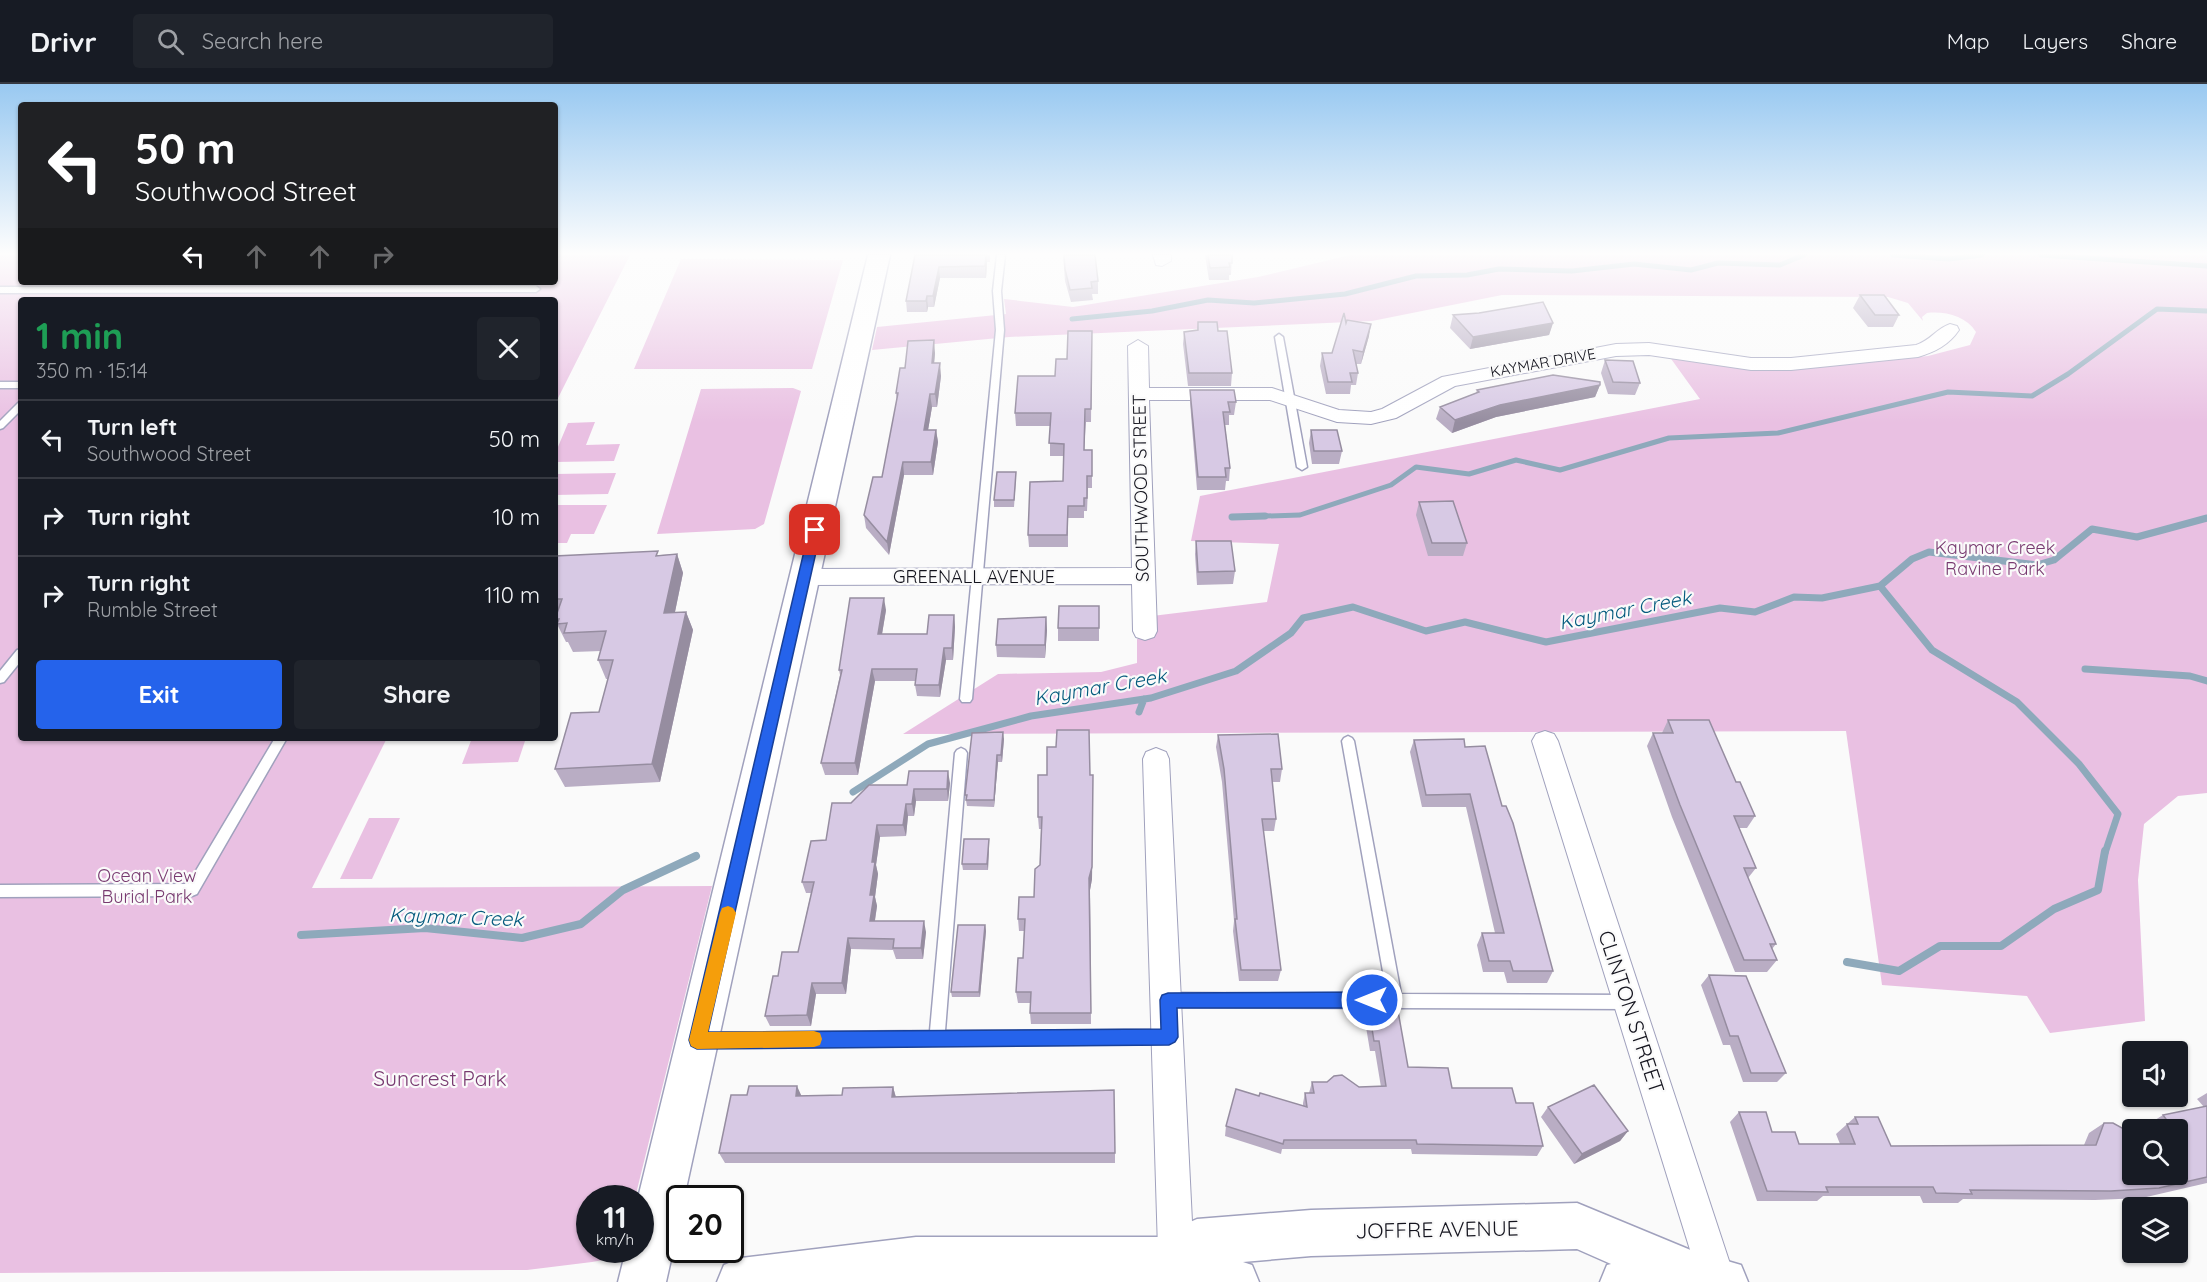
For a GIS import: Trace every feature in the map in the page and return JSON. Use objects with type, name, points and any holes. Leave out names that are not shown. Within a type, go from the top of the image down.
[{"type":"street","points":[[642,1282],[866,311]]},
{"type":"street","name":"KAYMAR DRIVE","points":[[1139,394],[1265,393],[1289,398],[1332,414],[1371,418],[1389,414],[1449,381],[1616,350],[1649,349],[1735,363],[1791,364],[1926,350],[1950,330]]},
{"type":"street","name":"SOUTHWOOD STREET","points":[[1138,345],[1145,631]]},
{"type":"street","name":"GREENALL AVENUE","points":[[805,577],[1144,576]]},
{"type":"street","name":"CLINTON STREET","points":[[1545,741],[1713,1280]]},
{"type":"street","points":[[1156,759],[1168,1000],[1177,1271]]},
{"type":"street","name":"JOFFRE AVENUE","points":[[1177,1271],[1197,1242],[1311,1233],[1577,1226],[1713,1280]]},
{"type":"street","points":[[741,1282],[916,1261],[1177,1271],[1201,1280],[1235,1282]]},
{"type":"street","points":[[1624,1282],[1713,1280]]},
{"type":"lane","points":[[966,699],[1000,330],[999,311]]},
{"type":"lane","points":[[1279,337],[1302,467]]},
{"type":"lane","points":[[0,385],[18,385]]},
{"type":"lane","points":[[0,426],[18,408]]},
{"type":"lane","points":[[0,679],[18,657]]},
{"type":"lane","points":[[0,891],[192,890],[279,741]]},
{"type":"lane","points":[[1348,741],[1395,1000]]},
{"type":"lane","points":[[937,1037],[961,753]]},
{"type":"lane","points":[[1168,1000],[1628,1002]]},
{"type":"lane","points":[[697,1040],[1169,1037]]},
{"type":"green space","points":[[0,311],[18,311],[18,741],[386,741],[312,888],[712,886],[638,1185],[576,1185],[576,1263],[584,1263],[527,1270],[0,1273]]},
{"type":"green space","points":[[558,311],[602,311],[558,398]]},
{"type":"green space","points":[[659,311],[829,311],[812,369],[634,369]]},
{"type":"green space","name":"Kaymar Creek Ravine Park","points":[[1006,311],[1422,311],[1372,321],[1009,337],[872,350],[877,327],[1006,314]]},
{"type":"green space","name":"Kaymar Creek Ravine Park","points":[[1915,311],[2207,311],[2207,793],[2178,796],[2144,824],[2138,880],[2145,1021],[2050,1033],[2027,996],[1882,985],[1846,731],[903,734],[998,674],[1101,672],[1137,663],[1137,639],[1152,639],[1152,616],[1267,602],[1279,544],[1191,541],[1200,496],[1700,399],[1669,356],[1736,368],[1796,369],[1928,356],[1970,345],[1976,332],[1961,318],[1948,314],[1927,313],[1922,317],[1923,321]]},
{"type":"green space","points":[[793,388],[801,391],[764,524],[755,529],[657,534],[701,389]]},
{"type":"green space","points":[[595,422],[586,445],[620,444],[614,461],[558,462],[558,447],[568,423]]},
{"type":"green space","points":[[616,473],[608,494],[558,495],[558,474]]},
{"type":"green space","points":[[558,505],[607,505],[594,534],[571,534],[567,543],[558,543]]},
{"type":"green space","points":[[471,741],[525,741],[518,762],[462,764]]},
{"type":"green space","points":[[369,818],[400,818],[372,879],[340,879]]},
{"type":"building","points":[[1547,311],[1553,323],[1473,337],[1453,315]]},
{"type":"building","points":[[1872,311],[1896,311],[1899,315],[1875,315]]},
{"type":"building","points":[[1344,313],[1346,323],[1347,320],[1371,324],[1363,352],[1353,350],[1358,373],[1350,373],[1352,382],[1328,382],[1322,353],[1332,353]]},
{"type":"building","points":[[1198,322],[1217,322],[1218,331],[1227,331],[1232,373],[1189,373],[1184,332],[1198,330]]},
{"type":"building","points":[[1068,331],[1092,331],[1091,409],[1085,409],[1084,450],[1092,450],[1092,476],[1087,476],[1087,498],[1084,498],[1084,506],[1068,506],[1067,535],[1028,535],[1030,482],[1063,481],[1064,444],[1049,443],[1051,413],[1015,413],[1018,376],[1055,376],[1056,359],[1067,359]]},
{"type":"building","points":[[934,340],[932,363],[940,363],[935,394],[930,394],[924,430],[936,430],[931,462],[903,462],[887,542],[864,515],[873,477],[882,477],[898,393],[896,393],[900,368],[905,368],[908,341]]},
{"type":"building","points":[[1605,360],[1633,361],[1640,383],[1613,382]]},
{"type":"building","points":[[1553,375],[1600,382],[1600,385],[1500,405],[1455,420],[1440,407],[1479,392],[1477,390]]},
{"type":"building","points":[[1190,390],[1234,390],[1236,402],[1228,402],[1230,412],[1223,412],[1230,468],[1225,468],[1226,477],[1198,477]]},
{"type":"building","points":[[1311,430],[1337,430],[1342,451],[1314,451]]},
{"type":"building","points":[[997,472],[1016,472],[1014,500],[994,500]]},
{"type":"building","points":[[1453,501],[1467,543],[1432,543],[1419,502]]},
{"type":"building","points":[[1196,541],[1231,541],[1235,571],[1198,572]]},
{"type":"building","points":[[658,551],[656,556],[677,554],[664,613],[686,612],[652,764],[555,769],[571,713],[599,712],[613,660],[598,660],[606,631],[564,633],[567,623],[558,624],[558,610],[562,599],[558,599],[558,556]]},
{"type":"building","points":[[850,598],[884,598],[878,634],[927,634],[929,615],[954,615],[952,648],[944,648],[939,685],[915,685],[917,669],[872,669],[855,763],[821,763],[842,670],[839,670]]},
{"type":"building","points":[[1059,606],[1099,606],[1099,628],[1058,628]]},
{"type":"building","points":[[1046,617],[1045,645],[996,645],[998,619]]},
{"type":"building","points":[[1668,720],[1709,720],[1736,782],[1740,782],[1755,816],[1734,816],[1756,868],[1744,868],[1776,944],[1770,944],[1777,960],[1744,960],[1653,733],[1673,733]]},
{"type":"building","points":[[1057,730],[1089,730],[1090,775],[1093,775],[1092,867],[1089,878],[1091,1013],[1030,1013],[1031,992],[1016,992],[1018,958],[1023,958],[1025,919],[1018,919],[1019,897],[1034,897],[1035,869],[1040,865],[1042,817],[1038,817],[1038,775],[1047,775],[1047,747],[1056,747]]},
{"type":"building","points":[[1003,732],[1001,755],[997,755],[994,800],[966,800],[972,733]]},
{"type":"building","points":[[1278,734],[1282,769],[1271,769],[1276,819],[1262,819],[1281,970],[1241,970],[1224,769],[1218,735]]},
{"type":"building","points":[[1464,739],[1465,747],[1485,746],[1502,806],[1506,806],[1513,823],[1553,971],[1513,971],[1510,961],[1489,961],[1482,933],[1504,933],[1470,794],[1426,795],[1414,740]]},
{"type":"building","points":[[909,771],[948,771],[947,789],[914,789],[912,804],[906,804],[903,825],[877,825],[872,862],[875,862],[870,895],[874,895],[870,921],[924,921],[921,948],[893,948],[894,939],[848,938],[842,983],[812,983],[807,1015],[765,1016],[773,976],[778,976],[782,952],[798,952],[814,882],[802,882],[811,841],[826,840],[832,803],[851,803],[869,785],[907,785]]},
{"type":"building","points":[[964,839],[989,839],[987,864],[962,864]]},
{"type":"building","points":[[958,925],[985,925],[979,992],[951,992]]},
{"type":"building","points":[[1709,975],[1746,976],[1786,1073],[1751,1073],[1738,1036],[1730,1036]]},
{"type":"building","points":[[1369,1010],[1398,1011],[1408,1067],[1448,1068],[1452,1088],[1512,1088],[1516,1103],[1533,1103],[1543,1146],[1417,1144],[1416,1140],[1284,1140],[1283,1144],[1226,1126],[1236,1089],[1259,1096],[1260,1093],[1307,1107],[1305,1093],[1314,1093],[1312,1082],[1327,1082],[1334,1076],[1342,1075],[1359,1087],[1386,1086],[1379,1041],[1374,1041]]},
{"type":"building","points":[[1594,1085],[1628,1131],[1582,1154],[1548,1107]]},
{"type":"building","points":[[749,1086],[797,1086],[796,1096],[842,1095],[843,1088],[893,1087],[892,1097],[1114,1090],[1115,1153],[719,1153],[731,1095],[747,1095]]},
{"type":"building","points":[[2207,1106],[2207,1177],[2188,1181],[2188,1119],[2166,1119],[2163,1115]]},
{"type":"building","points":[[1739,1112],[1766,1112],[1772,1132],[1795,1132],[1799,1144],[1855,1144],[1847,1124],[1858,1124],[1855,1117],[1878,1117],[1891,1146],[2096,1145],[2104,1123],[2113,1123],[2122,1128],[2122,1185],[2172,1185],[2111,1191],[1970,1190],[1972,1194],[1936,1193],[1933,1187],[1826,1187],[1828,1192],[1767,1191]]},
{"type":"waterway","points":[[1072,319],[1152,311]]},
{"type":"waterway","points":[[1265,516],[1232,517],[1300,515],[1391,485],[1416,467],[1469,474],[1516,460],[1560,470],[1669,438],[1778,433],[1948,392],[2032,396],[2068,374],[2154,311]]},
{"type":"waterway","name":"Kaymar Creek","points":[[1880,586],[1912,559],[1929,552],[2037,565],[2054,560],[2092,529],[2137,537],[2207,518]]},
{"type":"waterway","name":"Kaymar Creek","points":[[1144,699],[1236,671],[1291,633],[1303,618],[1353,607],[1426,631],[1465,622],[1546,642],[1720,608],[1755,612],[1794,597],[1822,598],[1880,586]]},
{"type":"waterway","points":[[1880,586],[1932,650],[2017,702],[2079,764],[2118,814],[2105,853]]},
{"type":"waterway","points":[[2085,669],[2190,676],[2207,681]]},
{"type":"waterway","name":"Kaymar Creek","points":[[853,792],[928,744],[1031,716],[1144,699]]},
{"type":"waterway","points":[[1139,712],[1144,699]]},
{"type":"waterway","points":[[1847,962],[1899,971],[1940,946],[2001,946],[2054,909],[2098,890],[2105,851]]},
{"type":"waterway","name":"Kaymar Creek","points":[[301,935],[425,928],[522,938],[581,924],[623,890],[696,856]]},
{"type":"slow traffic","points":[[728,913],[697,1040],[814,1039]]},
{"type":"route","points":[[815,530],[753,807],[697,1040],[1169,1037],[1168,1000],[1372,1000]]},
{"type":"park label","name":"Ocean View Burial Park","points":[[147,886]]},
{"type":"park label","name":"Suncrest Park","points":[[440,1079]]}]
